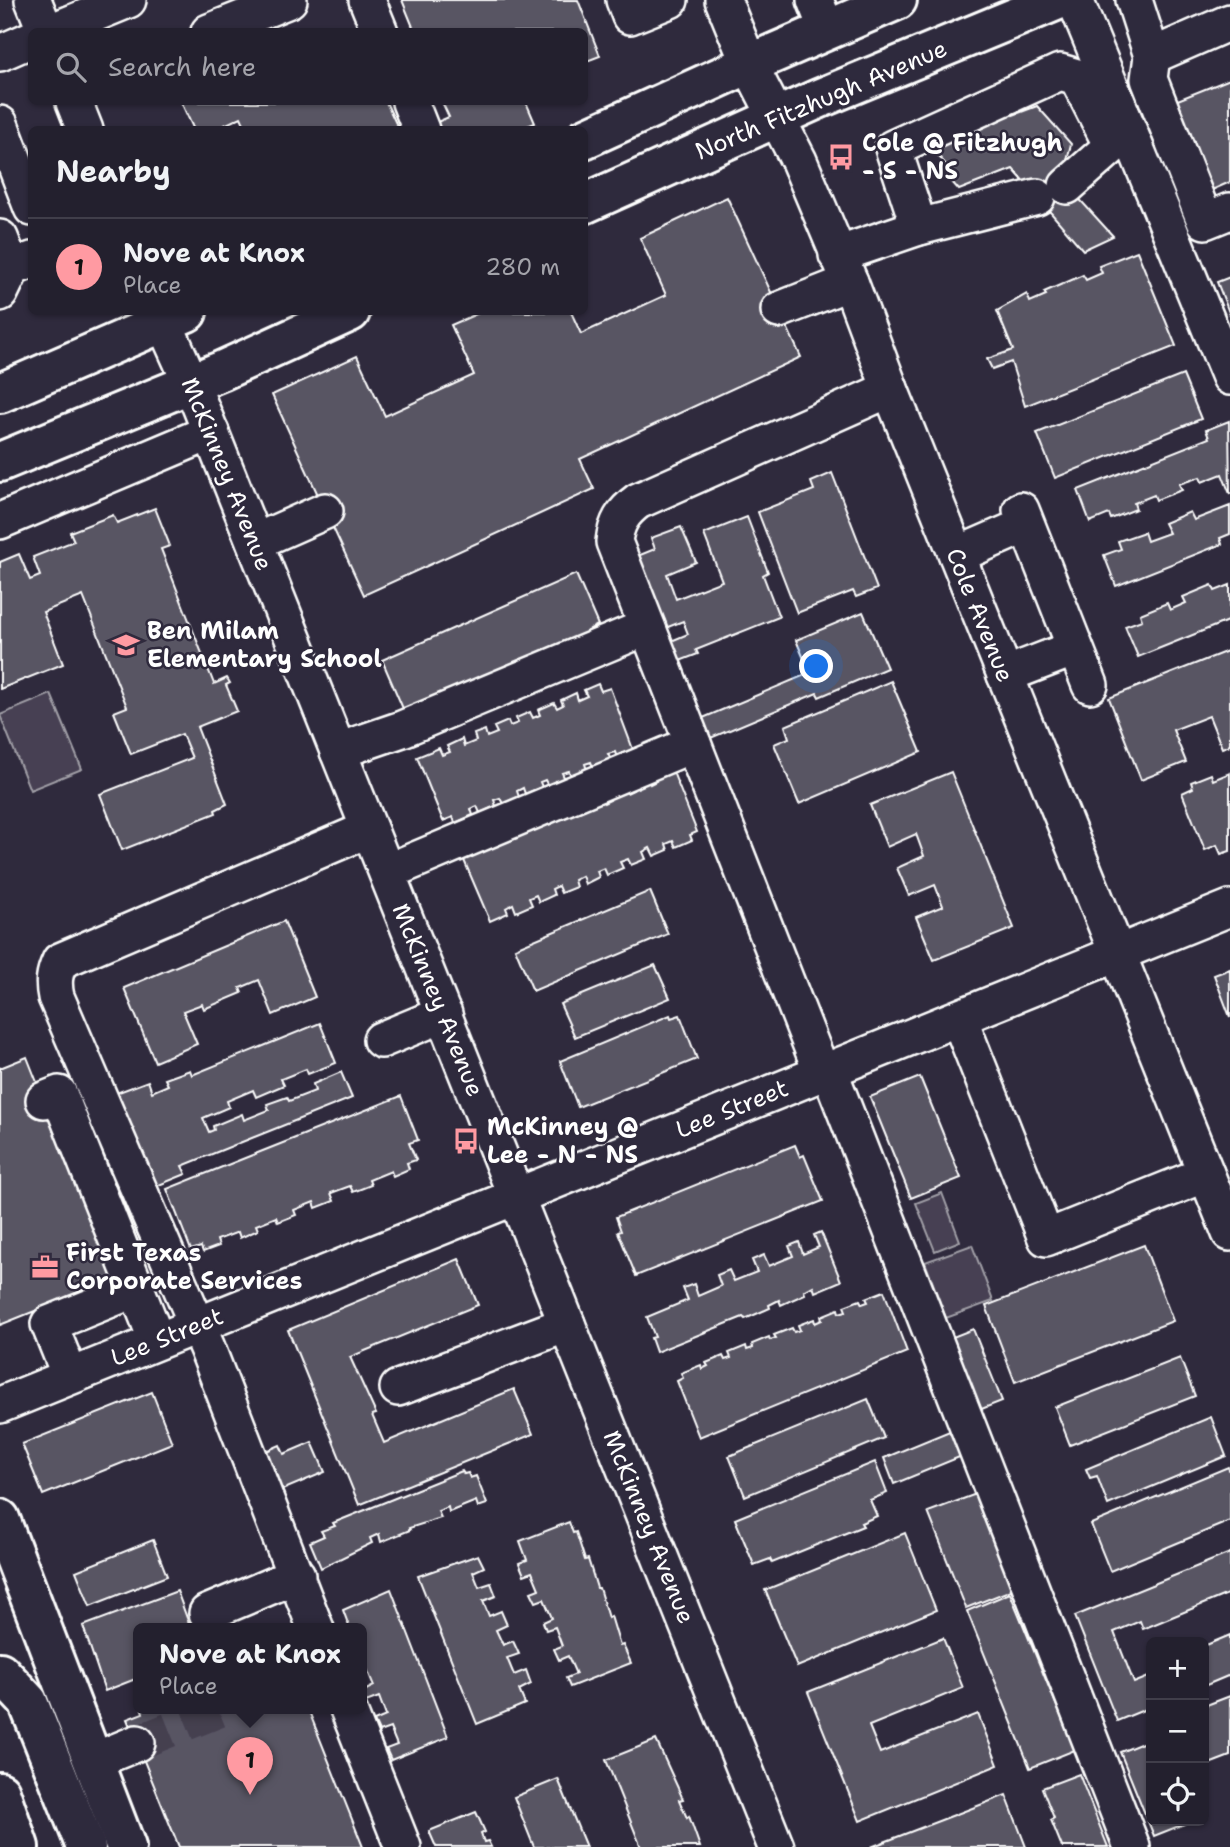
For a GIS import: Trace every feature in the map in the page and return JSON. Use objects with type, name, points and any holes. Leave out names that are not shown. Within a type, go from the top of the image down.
[{"type":"main road","points":[[588,137],[749,64],[821,15],[897,0]]},
{"type":"main road","name":"North Fitzhugh Avenue","points":[[588,202],[776,117],[1058,0]]},
{"type":"main road","points":[[0,393],[170,315]]},
{"type":"main road","points":[[0,462],[191,383],[343,315]]},
{"type":"main road","points":[[0,1520],[126,1847]]},
{"type":"main road","points":[[0,1672],[28,1702],[86,1847]]},
{"type":"main road","points":[[0,1792],[19,1847]]},
{"type":"street","points":[[33,0],[46,28]]},
{"type":"street","points":[[58,28],[128,0]]},
{"type":"street","points":[[219,28],[289,0]]},
{"type":"street","points":[[367,0],[378,28]]},
{"type":"street","points":[[624,0],[630,16],[670,0]]},
{"type":"street","name":"Cole Avenue","points":[[723,0],[749,64],[799,161],[843,268],[1230,1233]]},
{"type":"street","points":[[1075,0],[1227,359]]},
{"type":"street","points":[[1134,0],[1150,67],[1217,216]]},
{"type":"street","points":[[1150,67],[1230,22]]},
{"type":"street","points":[[0,53],[28,41]]},
{"type":"street","points":[[779,310],[843,268],[919,227],[1052,191],[1112,146],[1077,77],[1060,72],[893,148],[919,227]]},
{"type":"street","points":[[75,105],[83,126]]},
{"type":"street","points":[[411,105],[419,126]]},
{"type":"street","points":[[0,124],[28,198]]},
{"type":"street","name":"McKinney Avenue","points":[[170,315],[191,383],[776,1847]]},
{"type":"street","points":[[890,389],[638,501],[628,508],[616,529],[614,542],[1132,1847]]},
{"type":"street","points":[[0,521],[211,432]]},
{"type":"street","points":[[255,542],[325,510]]},
{"type":"street","points":[[957,555],[1023,517],[1090,685]]},
{"type":"street","points":[[338,751],[402,729],[648,627]]},
{"type":"street","points":[[1005,675],[1075,648]]},
{"type":"street","points":[[387,872],[693,744]]},
{"type":"street","points":[[314,1623],[197,1325],[53,985],[54,972],[60,961],[369,829]]},
{"type":"street","name":"Lee Street","points":[[0,1405],[1230,908]]},
{"type":"street","points":[[381,1040],[444,1014]]},
{"type":"street","points":[[959,1018],[1046,1238],[1206,1174]]},
{"type":"street","points":[[44,1100],[59,1094],[157,1341]]},
{"type":"street","points":[[70,1376],[49,1324],[136,1289]]},
{"type":"street","points":[[398,1388],[567,1324]]},
{"type":"street","points":[[207,1613],[296,1575]]},
{"type":"street","points":[[350,1714],[403,1847]]},
{"type":"street","points":[[93,1761],[137,1743]]},
{"type":"shaded area","points":[[51,694],[82,769],[30,790],[0,715]]},
{"type":"shaded area","points":[[942,1193],[960,1241],[935,1251],[916,1203]]},
{"type":"shaded area","points":[[972,1245],[993,1301],[946,1318],[925,1262]]},
{"type":"building","points":[[402,0],[578,0],[600,56],[588,60],[588,28],[413,28]]},
{"type":"building","points":[[1230,79],[1230,182],[1212,190],[1175,101]]},
{"type":"building","points":[[182,105],[387,105],[397,126],[245,126],[241,117],[222,126],[192,126]]},
{"type":"building","points":[[443,105],[527,105],[535,123],[527,126],[438,126],[437,122],[449,117]]},
{"type":"building","points":[[1037,106],[1071,144],[1062,180],[1113,236],[1083,250],[1013,169],[959,190],[951,181],[957,177],[931,148],[998,121],[1008,111],[1013,115]]},
{"type":"building","points":[[727,197],[801,357],[580,459],[594,489],[364,595],[272,395],[357,356],[385,416],[474,375],[451,325],[474,315],[572,315],[581,334],[666,295],[640,238]]},
{"type":"building","points":[[1137,251],[1176,346],[1025,406],[1011,362],[992,369],[987,359],[1013,350],[997,311],[1027,294],[1030,302],[1046,295],[1044,292],[1083,275],[1086,280],[1102,273],[1099,266]]},
{"type":"building","points":[[1230,277],[1230,315],[1217,282]]},
{"type":"building","points":[[1183,375],[1201,419],[1055,478],[1037,433]]},
{"type":"building","points":[[1229,421],[1230,494],[1222,474],[1202,482],[1200,477],[1179,484],[1182,490],[1156,500],[1154,495],[1134,503],[1136,509],[1111,519],[1109,514],[1090,522],[1078,490],[1209,438],[1206,430]]},
{"type":"building","points":[[832,473],[877,589],[856,597],[853,591],[797,613],[758,512],[814,490],[811,482]]},
{"type":"building","points":[[1230,506],[1230,534],[1220,538],[1222,544],[1116,586],[1104,555],[1121,549],[1118,541],[1144,532],[1147,541],[1169,533],[1164,523],[1190,512],[1194,520]]},
{"type":"building","points":[[155,508],[170,546],[161,549],[214,684],[227,678],[230,683],[226,685],[237,711],[197,727],[227,804],[215,810],[216,813],[122,850],[100,794],[192,758],[182,734],[131,754],[114,712],[127,707],[83,596],[43,612],[63,664],[0,689],[0,562],[19,554],[30,580],[40,576],[33,557],[74,541],[70,532],[113,515],[117,523]]},
{"type":"building","points":[[747,517],[768,572],[763,575],[779,617],[696,650],[698,654],[672,664],[664,644],[688,634],[683,621],[663,629],[635,557],[655,549],[651,538],[681,527],[696,562],[667,574],[676,599],[722,581],[704,534]]},
{"type":"building","points":[[576,574],[598,625],[590,629],[591,632],[407,718],[382,660]]},
{"type":"building","points":[[1212,585],[1215,591],[1230,585],[1230,620],[1138,657],[1125,626],[1142,620],[1140,614],[1167,603],[1170,610],[1186,603],[1183,597]]},
{"type":"building","points":[[863,612],[887,668],[819,697],[817,693],[706,740],[698,720],[810,673],[796,640]]},
{"type":"building","points":[[1230,650],[1230,745],[1222,748],[1209,716],[1173,730],[1186,762],[1141,780],[1109,698]]},
{"type":"building","points":[[891,681],[921,752],[799,804],[774,744],[789,738],[785,726]]},
{"type":"building","points":[[598,684],[601,691],[610,688],[634,752],[617,758],[615,752],[608,754],[611,760],[593,767],[591,762],[585,764],[587,770],[571,777],[569,771],[562,773],[565,779],[548,786],[545,780],[540,782],[542,787],[525,794],[523,788],[517,791],[519,797],[503,804],[500,798],[494,800],[496,806],[480,813],[477,806],[471,809],[473,815],[455,823],[453,817],[443,821],[417,757],[439,748],[442,755],[450,752],[447,746],[462,739],[464,746],[476,741],[474,734],[485,730],[487,737],[497,733],[494,727],[508,721],[510,726],[518,723],[516,718],[530,712],[533,718],[540,715],[538,710],[554,703],[557,708],[563,705],[561,700],[576,693],[578,700],[587,696],[584,690]]},
{"type":"building","points":[[671,767],[697,832],[690,835],[692,840],[676,847],[673,841],[666,844],[668,850],[654,856],[650,848],[643,852],[646,859],[631,865],[628,859],[620,862],[623,868],[607,875],[604,868],[597,871],[599,877],[585,884],[582,876],[574,880],[576,887],[561,893],[558,886],[552,889],[554,895],[539,902],[536,895],[529,898],[532,905],[516,912],[513,904],[506,908],[508,913],[490,921],[463,858],[533,822],[537,829],[542,827],[539,820],[555,813],[558,820],[564,818],[562,812],[578,804],[581,811],[588,808],[586,802],[601,796],[604,803],[610,800],[607,793],[624,786],[627,793],[633,790],[630,784],[647,776],[650,784],[656,781],[653,775]]},
{"type":"building","points":[[951,772],[1014,928],[934,960],[916,917],[943,906],[935,885],[909,896],[897,868],[924,856],[916,834],[887,847],[870,805]]},
{"type":"building","points":[[1230,773],[1230,851],[1221,854],[1217,845],[1205,850],[1182,793],[1193,788],[1191,782],[1211,774],[1213,780]]},
{"type":"building","points":[[650,891],[668,934],[533,991],[515,948]]},
{"type":"building","points":[[284,921],[315,997],[273,1015],[259,980],[240,988],[242,993],[204,1009],[202,1004],[183,1011],[197,1044],[155,1062],[124,988]]},
{"type":"building","points":[[655,965],[670,998],[575,1037],[560,1004]]},
{"type":"building","points":[[1230,969],[1230,1017],[1214,975]]},
{"type":"building","points":[[670,1015],[671,1018],[680,1015],[697,1059],[578,1107],[560,1061]]},
{"type":"building","points":[[320,1023],[336,1063],[308,1074],[306,1069],[281,1079],[284,1085],[256,1097],[253,1090],[227,1101],[229,1107],[203,1118],[209,1132],[214,1130],[213,1126],[242,1114],[244,1120],[269,1110],[267,1104],[287,1097],[289,1101],[315,1091],[313,1084],[341,1072],[352,1098],[182,1166],[186,1174],[154,1187],[116,1093],[148,1081],[152,1092],[168,1085],[165,1079],[190,1070],[192,1075]]},
{"type":"building","points":[[27,1057],[115,1279],[0,1325],[0,1068]]},
{"type":"building","points":[[920,1077],[961,1178],[911,1198],[870,1097]]},
{"type":"building","points":[[401,1096],[418,1140],[409,1143],[416,1160],[407,1163],[409,1169],[393,1176],[391,1171],[369,1180],[371,1185],[353,1192],[350,1186],[331,1193],[334,1201],[316,1208],[314,1202],[294,1210],[296,1215],[278,1222],[276,1217],[256,1225],[258,1230],[240,1238],[238,1232],[217,1240],[219,1246],[203,1252],[201,1247],[191,1250],[167,1189]]},
{"type":"building","points":[[795,1145],[800,1157],[804,1155],[823,1201],[636,1276],[618,1232],[621,1231],[616,1217]]},
{"type":"building","points":[[821,1232],[841,1281],[815,1292],[813,1286],[804,1291],[805,1294],[781,1305],[779,1300],[769,1305],[770,1308],[745,1319],[743,1317],[656,1352],[651,1338],[655,1337],[647,1317],[688,1300],[683,1288],[694,1284],[698,1296],[721,1286],[717,1275],[729,1270],[734,1281],[757,1272],[752,1260],[764,1255],[769,1266],[793,1256],[789,1246],[799,1242],[803,1254],[819,1247],[814,1235]]},
{"type":"building","points":[[1144,1245],[1173,1321],[1015,1382],[986,1306]]},
{"type":"building","points":[[459,1259],[478,1305],[350,1357],[376,1414],[372,1415],[384,1443],[514,1389],[533,1434],[359,1505],[288,1330]]},
{"type":"building","points":[[884,1291],[907,1352],[699,1437],[677,1381],[683,1378],[681,1373],[701,1365],[702,1369],[708,1366],[706,1363],[723,1356],[725,1360],[731,1358],[729,1353],[746,1346],[747,1350],[753,1348],[752,1344],[769,1337],[770,1340],[776,1338],[774,1335],[792,1328],[794,1332],[800,1330],[798,1325],[814,1319],[815,1323],[822,1320],[821,1316],[838,1309],[839,1313],[846,1311],[844,1306],[860,1300],[862,1304],[868,1302],[866,1298]]},
{"type":"building","points":[[973,1329],[1002,1401],[974,1412],[945,1340]]},
{"type":"building","points":[[1180,1358],[1195,1396],[1070,1445],[1055,1407]]},
{"type":"building","points":[[152,1392],[172,1443],[43,1495],[22,1444]]},
{"type":"building","points":[[868,1399],[884,1438],[745,1496],[729,1456]]},
{"type":"building","points":[[1211,1417],[1226,1456],[1108,1505],[1097,1476],[1090,1478],[1086,1469]]},
{"type":"building","points":[[952,1430],[962,1456],[894,1484],[884,1458]]},
{"type":"building","points":[[312,1442],[325,1472],[280,1491],[264,1452],[280,1445],[284,1454]]},
{"type":"building","points":[[875,1462],[887,1493],[870,1500],[877,1516],[861,1523],[863,1526],[772,1563],[770,1559],[754,1565],[735,1519]]},
{"type":"building","points":[[1228,1467],[1230,1521],[1110,1571],[1091,1524]]},
{"type":"building","points":[[462,1471],[464,1474],[468,1473],[470,1478],[476,1476],[487,1504],[478,1507],[476,1501],[449,1512],[448,1507],[438,1511],[441,1518],[409,1528],[410,1530],[381,1542],[379,1534],[370,1538],[372,1543],[321,1568],[310,1542],[324,1536],[321,1531],[335,1526],[333,1523]]},
{"type":"building","points":[[976,1494],[1014,1589],[966,1608],[928,1512]]},
{"type":"building","points":[[569,1522],[573,1533],[576,1532],[585,1560],[588,1559],[620,1646],[623,1645],[631,1663],[570,1687],[566,1678],[576,1674],[568,1656],[559,1660],[554,1649],[562,1646],[555,1627],[546,1630],[543,1622],[552,1618],[544,1599],[536,1602],[531,1592],[539,1589],[532,1572],[524,1575],[519,1563],[527,1560],[520,1541]]},
{"type":"building","points":[[905,1533],[936,1610],[797,1667],[765,1590]]},
{"type":"building","points":[[153,1540],[167,1576],[90,1606],[76,1571]]},
{"type":"building","points":[[1230,1553],[1230,1593],[1143,1629],[1140,1621],[1114,1632],[1134,1683],[1146,1678],[1146,1709],[1117,1721],[1075,1616]]},
{"type":"building","points":[[478,1555],[484,1567],[473,1572],[479,1587],[491,1583],[496,1596],[483,1601],[489,1616],[501,1611],[507,1625],[496,1630],[503,1645],[513,1641],[519,1654],[507,1658],[514,1675],[526,1670],[531,1684],[519,1690],[525,1704],[477,1724],[418,1576]]},
{"type":"building","points":[[391,1589],[448,1737],[391,1760],[386,1749],[397,1745],[390,1728],[379,1732],[374,1721],[386,1716],[379,1697],[367,1702],[367,1690],[374,1686],[367,1669],[367,1623],[348,1623],[343,1610]]},
{"type":"building","points":[[177,1591],[189,1623],[133,1623],[133,1680],[105,1691],[83,1626]]},
{"type":"building","points":[[1010,1593],[1075,1750],[1030,1768],[967,1611]]},
{"type":"building","points":[[1230,1635],[1230,1675],[1209,1684],[1209,1644]]},
{"type":"building","points":[[943,1638],[963,1688],[869,1726],[880,1753],[978,1714],[998,1765],[860,1821],[808,1692]]},
{"type":"building","points":[[1230,1696],[1230,1756],[1209,1764],[1209,1763],[1209,1704]]},
{"type":"building","points":[[140,1714],[310,1714],[363,1847],[179,1847],[127,1719]]},
{"type":"building","points":[[656,1740],[683,1799],[679,1800],[687,1818],[689,1816],[700,1847],[641,1847],[606,1760]]},
{"type":"building","points":[[1146,1742],[1146,1816],[1120,1752]]},
{"type":"building","points":[[1079,1774],[1108,1847],[1062,1847],[1051,1820],[1054,1818],[1042,1788]]},
{"type":"building","points":[[558,1779],[586,1847],[534,1847],[514,1797]]},
{"type":"building","points":[[1006,1795],[1026,1847],[871,1847]]},
{"type":"building","points":[[476,1812],[485,1832],[481,1834],[484,1842],[488,1841],[491,1847],[436,1847],[429,1831]]},
{"type":"building","points":[[1150,1826],[1179,1826],[1154,1836]]},
{"type":"tunnel","points":[[137,1743],[209,1714]]},
{"type":"place","name":"Cole @ Fitzhugh - S - NS","points":[[841,157]]},
{"type":"place","name":"Ben Milam Elementary School","points":[[126,645]]},
{"type":"place","name":"McKinney @ Lee - N - NS","points":[[466,1141]]},
{"type":"place","name":"First Texas Corporate Services","points":[[45,1267]]},
{"type":"place","name":"Nove at Knox","points":[[250,1795]]}]
